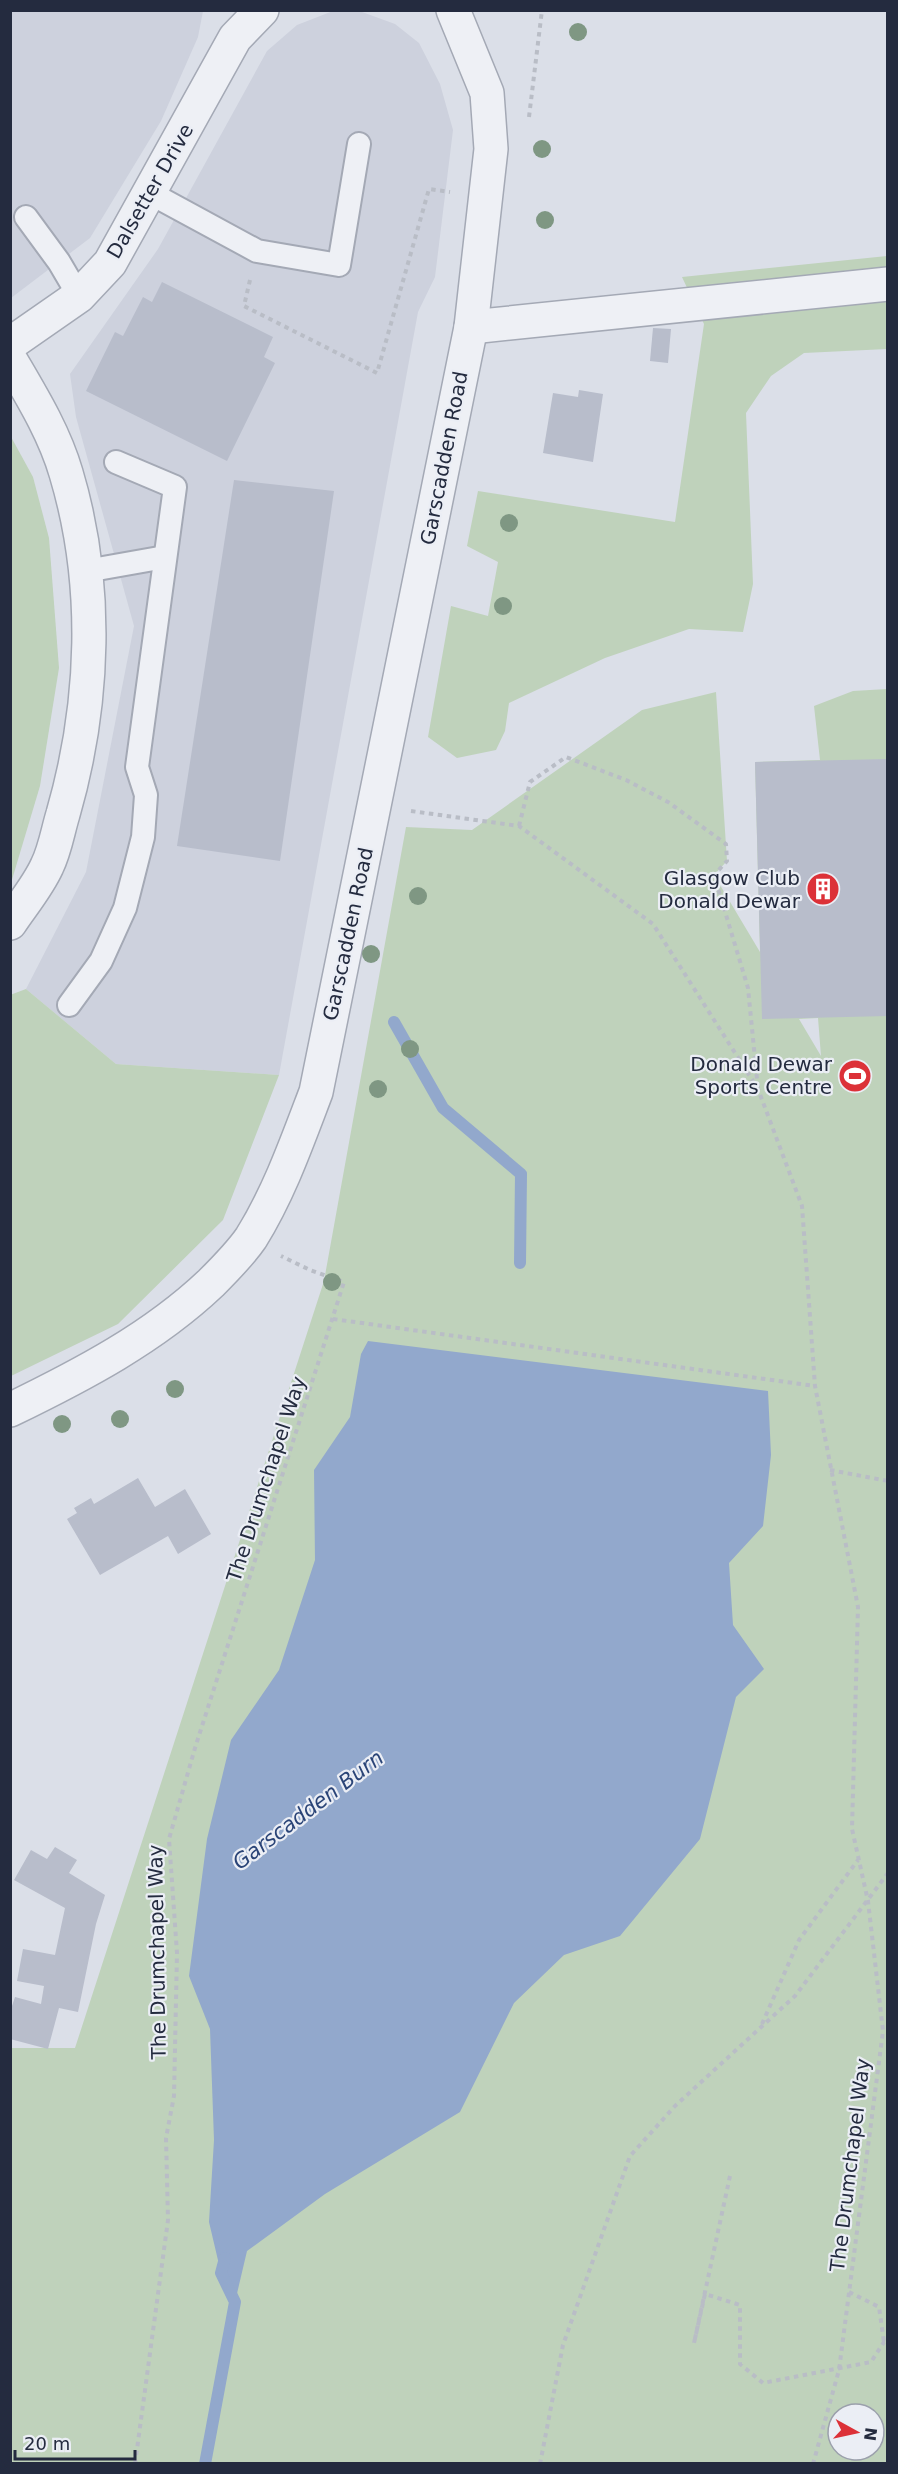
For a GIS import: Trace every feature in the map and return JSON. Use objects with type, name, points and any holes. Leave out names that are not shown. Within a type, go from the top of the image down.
[{"type":"street","name":"Dalsetter Drive","points":[[10,344],[80,296],[110,263],[150,193],[236,24],[262,10]]},
{"type":"street","name":"Garscadden Road","points":[[10,1410],[136,1343],[193,1300],[221,1273],[249,1241],[275,1197],[316,1092],[471,327],[491,148],[487,93],[448,15]]},
{"type":"street","points":[[471,327],[888,284]]},
{"type":"street","points":[[10,358],[47,424],[66,471],[81,531],[89,595],[87,689],[72,780],[48,866],[10,923]]},
{"type":"lane","points":[[150,193],[257,251],[339,265],[359,144]]},
{"type":"lane","points":[[26,217],[59,262],[80,296]]},
{"type":"lane","points":[[69,1005],[101,961],[125,908],[143,837],[146,795],[137,766],[175,487],[116,462]]},
{"type":"lane","points":[[86,571],[165,557]]},
{"type":"path","points":[[519,826],[530,782],[566,757],[626,780],[668,802],[726,844],[727,861],[714,875],[748,988],[758,1089]]},
{"type":"path","points":[[375,805],[519,826],[653,924],[758,1089]]},
{"type":"path","name":"The Drumchapel Way","points":[[758,1089],[802,1206],[815,1386],[830,1470],[845,1530],[858,1607],[852,1829],[868,1901],[883,2031],[839,2370],[813,2463]]},
{"type":"path","name":"The Drumchapel Way","points":[[135,2463],[168,2220],[166,2138],[174,2096],[177,1953],[169,1839],[195,1748],[344,1282],[310,1270],[249,1241]]},
{"type":"path","points":[[333,1319],[815,1386]]},
{"type":"path","points":[[830,1470],[888,1481]]},
{"type":"path","points":[[761,2028],[799,1940],[858,1860]]},
{"type":"path","points":[[540,2463],[563,2345],[630,2156],[675,2106],[795,1996],[888,1873]]},
{"type":"path","points":[[730,2176],[694,2343],[705,2294],[740,2305],[740,2364],[763,2383],[871,2362],[886,2342],[879,2307],[849,2292]]},
{"type":"shaded area","points":[[11,11],[203,11],[198,37],[161,121],[90,238],[11,298]]},
{"type":"shaded area","points":[[333,11],[362,12],[395,24],[419,43],[440,84],[453,130],[435,277],[418,312],[279,1075],[116,1064],[26,989],[86,872],[134,626],[76,417],[70,374],[158,249],[267,51],[297,25]]},
{"type":"green space","points":[[887,256],[887,349],[804,353],[771,376],[746,413],[753,584],[743,632],[689,629],[605,658],[509,703],[505,731],[496,750],[457,758],[428,737],[451,606],[488,616],[498,562],[467,546],[478,491],[675,522],[704,324],[682,277]]},
{"type":"green space","points":[[10,435],[33,477],[49,538],[59,668],[40,786],[11,883]]},
{"type":"green space","points":[[887,689],[887,2463],[11,2464],[11,2048],[75,2048],[324,1281],[406,827],[472,830],[642,710],[716,692],[727,861],[714,875],[760,952],[755,762],[820,760],[814,706],[853,691]],"holes":[[[818,1018],[821,1056],[799,1019]]]},
{"type":"green space","points":[[26,989],[116,1064],[279,1075],[223,1220],[118,1324],[11,1376],[10,995]]},
{"type":"water","points":[[368,1341],[768,1391],[771,1455],[763,1526],[729,1563],[733,1625],[764,1669],[736,1697],[700,1839],[620,1936],[564,1955],[514,2003],[460,2112],[325,2194],[247,2251],[235,2302],[221,2273],[209,2222],[214,2140],[210,2029],[189,1976],[207,1839],[231,1740],[279,1670],[315,1560],[314,1470],[350,1417],[361,1354]]},
{"type":"building","points":[[162,282],[273,337],[264,357],[275,363],[227,461],[86,391],[115,332],[123,336],[143,297],[152,302]]},
{"type":"building","points":[[653,328],[671,329],[668,363],[650,361]]},
{"type":"building","points":[[579,390],[603,394],[593,462],[543,453],[553,393],[578,397]]},
{"type":"building","points":[[234,480],[334,491],[280,861],[177,846]]},
{"type":"building","name":"Glasgow Club Donald Dewar","points":[[888,759],[888,1016],[762,1019],[755,762]]},
{"type":"building","points":[[138,1478],[155,1507],[185,1489],[211,1534],[178,1554],[168,1536],[100,1575],[67,1519],[77,1513],[74,1508],[91,1498],[94,1504]]},
{"type":"building","points":[[55,1847],[77,1860],[69,1873],[105,1895],[96,1924],[78,2012],[59,2008],[48,2049],[10,2039],[10,2012],[15,1997],[41,2004],[44,1986],[17,1981],[23,1949],[55,1955],[65,1908],[14,1880],[31,1850],[47,1859]]},
{"type":"waterway","name":"Garscadden Burn","points":[[394,1022],[443,1108],[521,1174],[520,1263]]},
{"type":"waterway","name":"Garscadden Burn","points":[[205,2464],[235,2302],[221,2273],[225,2258]]},
{"type":"place","name":"Glasgow Club Donald Dewar","points":[[823,889]]},
{"type":"place","name":"Donald Dewar Sports Centre","points":[[855,1076]]}]
